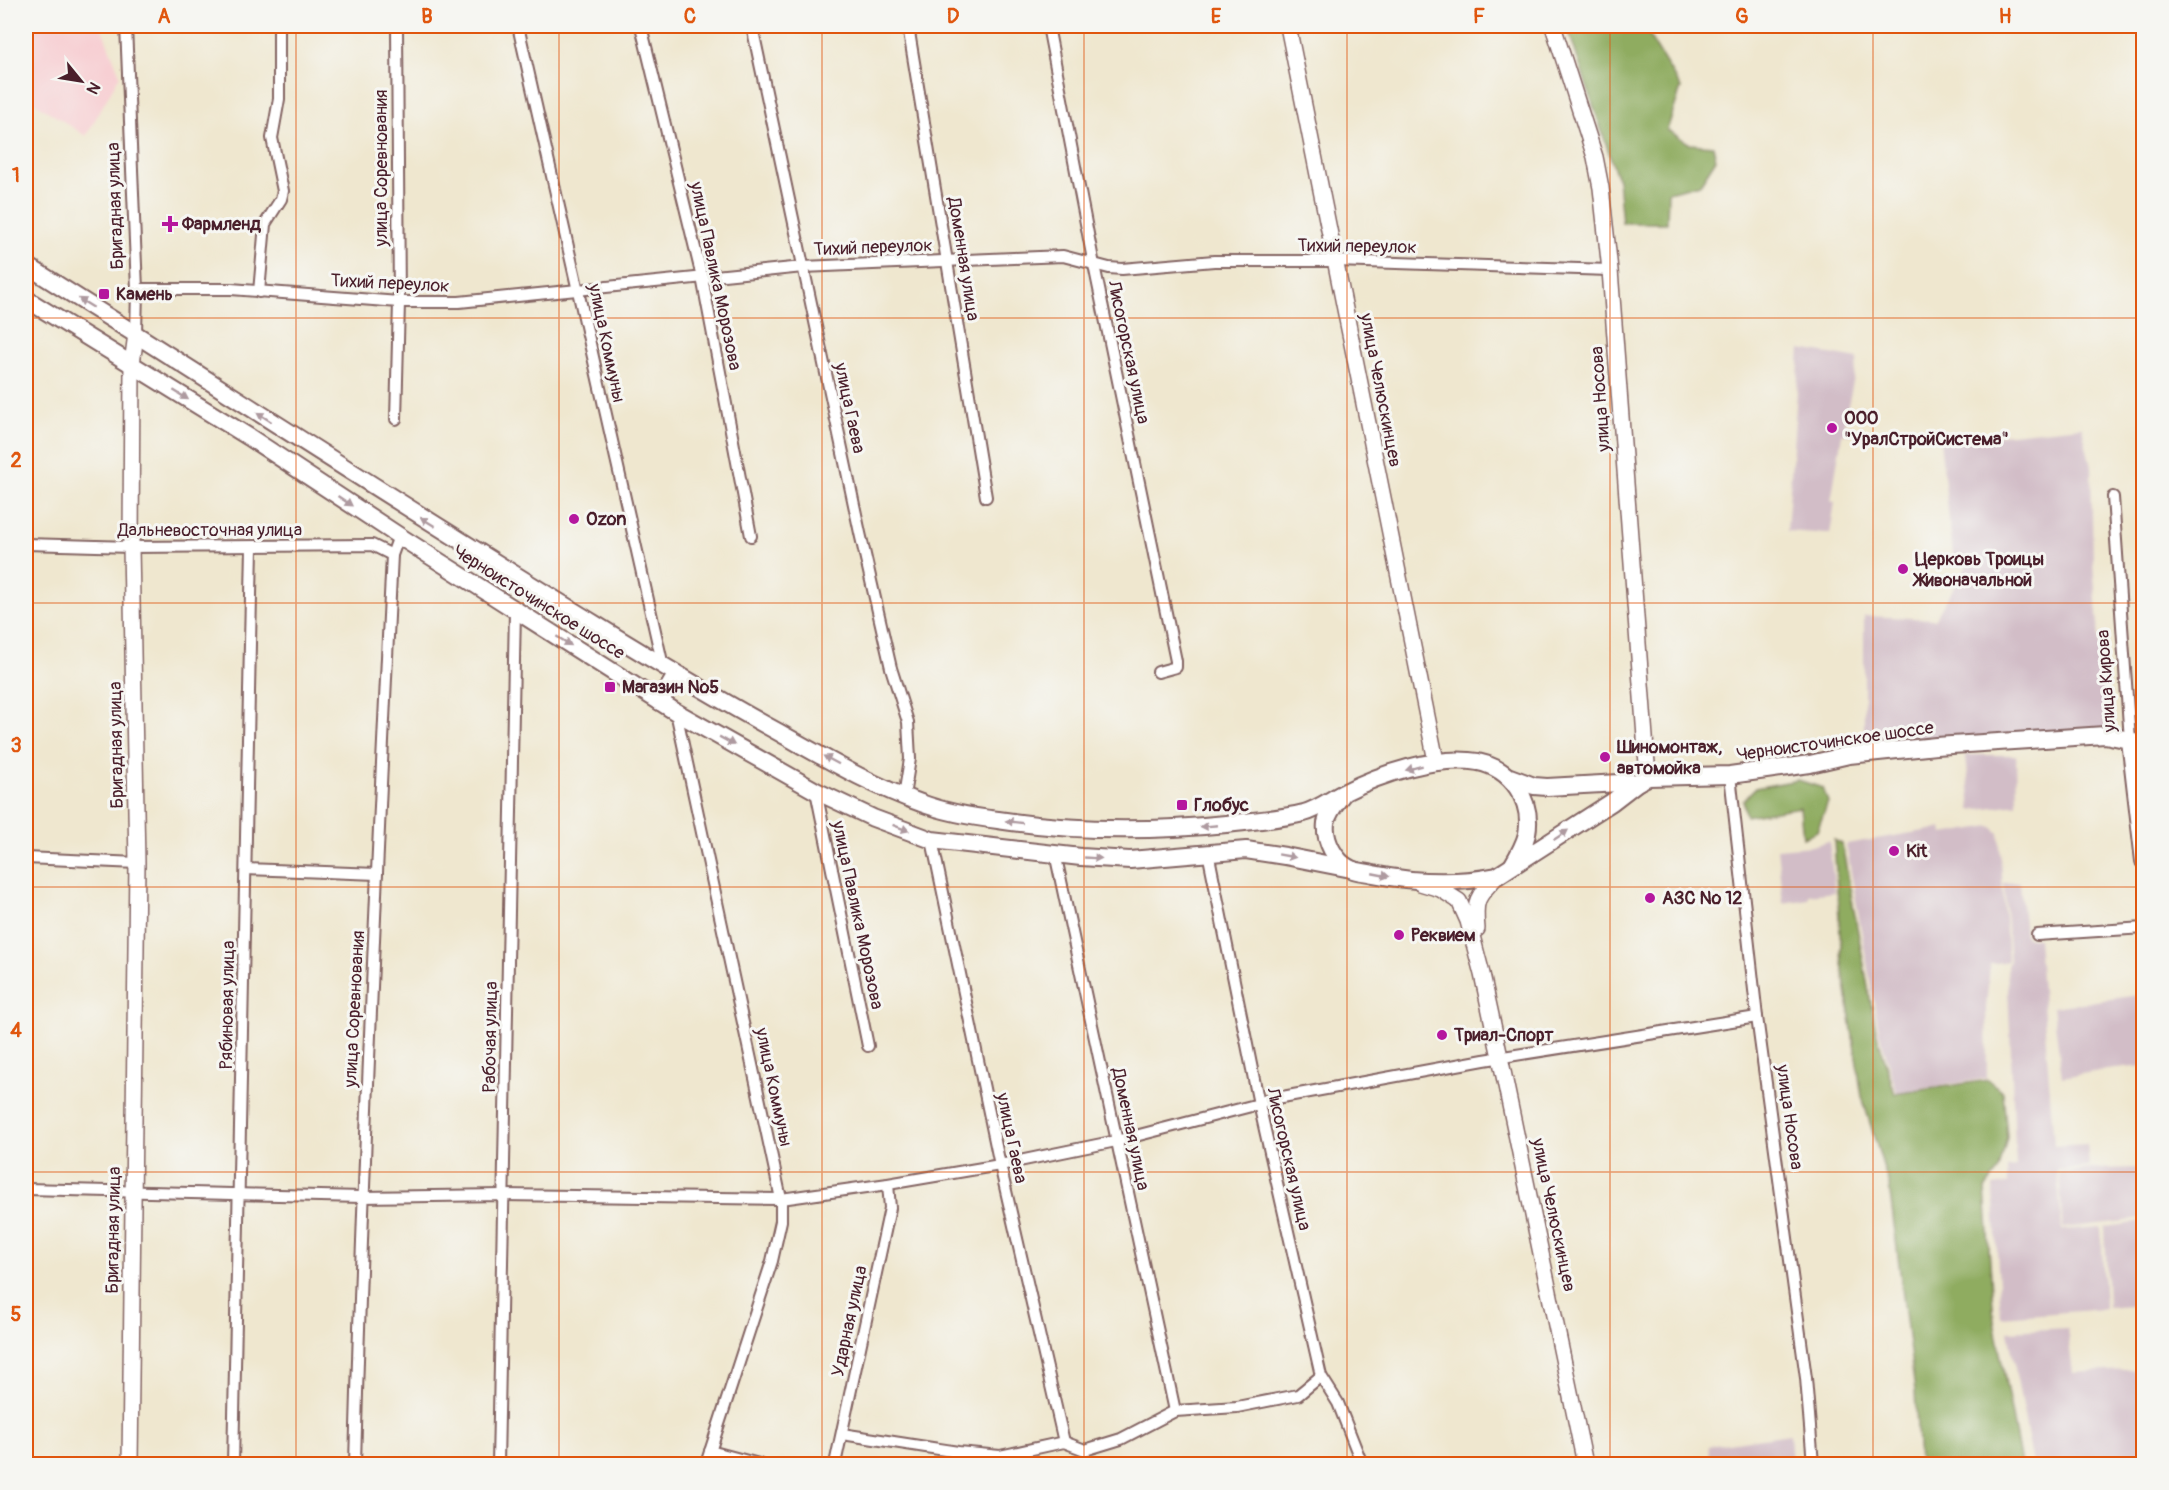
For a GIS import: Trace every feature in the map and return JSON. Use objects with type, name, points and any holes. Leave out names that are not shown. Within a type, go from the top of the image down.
[{"type":"main road","name":"Черноисточинское шоссе","points":[[26,265],[415,513],[669,671],[846,768],[904,796],[940,809],[995,820],[1053,827],[1133,831],[1280,818],[1310,812],[1345,792]]},
{"type":"main road","name":"Черноисточинское шоссе","points":[[26,299],[249,437],[399,536],[676,712],[816,791],[873,818],[932,840],[1081,857],[1130,860],[1246,850],[1351,869]]},
{"type":"main road","points":[[660,702],[669,671]]},
{"type":"main road","name":"Черноисточинское шоссе","points":[[1510,777],[1534,786],[1546,787],[1730,775],[1810,764],[1849,755],[1936,746],[2105,735],[2130,740]]},
{"type":"main road","name":"улица Кирова","points":[[2130,740],[2144,861]]},
{"type":"main road","points":[[1512,866],[1524,844],[1528,821],[1522,799],[1510,777],[1492,766],[1477,762],[1436,761],[1374,778],[1345,792],[1330,811],[1326,823],[1330,845],[1338,860],[1351,869],[1411,880],[1477,880],[1497,876],[1612,802],[1643,779]]},
{"type":"street","name":"Бригадная улица","points":[[126,26],[137,289],[136,334],[132,364],[131,547],[137,863],[130,1464]]},
{"type":"street","points":[[259,292],[265,224],[281,199],[283,191],[272,138],[279,99],[279,26]]},
{"type":"street","name":"улица Соревнования","points":[[396,419],[399,302],[397,26]]},
{"type":"street","name":"улица Коммуны","points":[[518,26],[579,289],[655,641],[669,671]]},
{"type":"street","name":"улица Павлика Морозова","points":[[641,26],[702,277],[751,536]]},
{"type":"street","name":"улица Гаева","points":[[752,26],[878,612],[891,668],[908,722],[910,759],[904,796]]},
{"type":"street","name":"Доменная улица","points":[[908,26],[986,497]]},
{"type":"street","name":"Лисогорская улица","points":[[1048,26],[1094,265],[1176,663],[1173,669],[1158,672]]},
{"type":"street","name":"улица Челюскинцев","points":[[1288,26],[1436,761]]},
{"type":"street","name":"улица Носова","points":[[1553,26],[1595,157],[1603,200],[1610,270],[1643,779]]},
{"type":"street","name":"Тихий переулок","points":[[137,289],[231,289],[399,302],[459,302],[803,267],[1063,256],[1094,265],[1122,269],[1214,261],[1336,261],[1610,270]]},
{"type":"street","name":"улица Кирова","points":[[2113,497],[2130,740]]},
{"type":"street","name":"улица Соревнования","points":[[355,1464],[362,1197],[392,555],[399,536]]},
{"type":"street","name":"Дальневосточная улица","points":[[26,544],[131,547],[372,545],[392,555]]},
{"type":"street","name":"Рябиновая улица","points":[[233,1464],[252,547]]},
{"type":"street","name":"Рабочая улица","points":[[498,1464],[515,610]]},
{"type":"street","name":"улица Коммуны","points":[[676,712],[781,1198],[781,1221],[772,1261],[706,1464]]},
{"type":"street","name":"улица Носова","points":[[1730,775],[1757,1017],[1806,1377],[1813,1464]]},
{"type":"street","name":"улица Павлика Морозова","points":[[816,791],[868,1046]]},
{"type":"street","name":"улица Гаева","points":[[932,840],[1000,1165],[1064,1442]]},
{"type":"street","name":"Лисогорская улица","points":[[1208,852],[1259,1104],[1321,1376],[1338,1403],[1362,1464]]},
{"type":"street","name":"Доменная улица","points":[[1055,853],[1175,1411]]},
{"type":"street","points":[[26,858],[137,863]]},
{"type":"street","points":[[246,869],[377,874]]},
{"type":"street","name":"улица Челюскинцев","points":[[1482,974],[1475,911],[1479,895],[1497,876]]},
{"type":"street","name":"улица Челюскинцев","points":[[1411,880],[1440,890],[1459,901],[1466,914],[1500,1057],[1585,1464]]},
{"type":"street","points":[[2037,935],[2144,928]]},
{"type":"street","points":[[26,1189],[362,1197],[781,1198],[888,1184],[1000,1165],[1116,1141],[1259,1104],[1266,1100],[1500,1057],[1757,1017]]},
{"type":"street","name":"Ударная улица","points":[[835,1464],[890,1208],[888,1184]]},
{"type":"street","points":[[842,1434],[958,1452],[1000,1456],[1064,1442],[1085,1450],[1121,1439],[1175,1411],[1238,1407],[1298,1395],[1321,1376]]},
{"type":"street","points":[[710,1451],[759,1464]]},
{"type":"shaded area","points":[[26,26],[101,26],[120,75],[86,136],[26,97]]},
{"type":"shaded area","points":[[184,26],[207,26],[207,32],[184,32]]},
{"type":"shaded area","points":[[1800,349],[1858,359],[1844,424],[1853,426],[1851,435],[1842,434],[1831,501],[1835,502],[1830,534],[1787,531]]},
{"type":"shaded area","points":[[2082,427],[2091,467],[2093,562],[2106,730],[1864,743],[1864,616],[1935,619],[1968,564],[1954,563],[1940,441]]},
{"type":"shaded area","points":[[1966,755],[2016,755],[2017,804],[1971,810]]},
{"type":"shaded area","points":[[1991,826],[1999,833],[2008,961],[1990,964],[1986,1007],[1987,1078],[1897,1093],[1879,1031],[1846,844],[1942,828],[1943,834]]},
{"type":"shaded area","points":[[1829,841],[1835,892],[1809,895],[1809,899],[1783,903],[1777,849],[1812,846]]},
{"type":"shaded area","points":[[2020,882],[2025,937],[2038,939],[2054,1146],[2087,1144],[2089,1167],[2057,1170],[2062,1230],[2101,1227],[2105,1309],[2001,1317],[1993,1186],[2008,1184],[2007,1168],[2016,1167],[2007,965],[2010,961],[2004,883]]},
{"type":"shaded area","points":[[2139,995],[2143,1066],[2062,1077],[2053,1007]]},
{"type":"shaded area","points":[[2143,1168],[2143,1219],[2063,1228],[2059,1173],[2091,1169]]},
{"type":"shaded area","points":[[2143,1222],[2143,1305],[2108,1308],[2105,1227]]},
{"type":"shaded area","points":[[2067,1328],[2073,1373],[2143,1369],[2143,1464],[2033,1464],[2008,1331]]},
{"type":"shaded area","points":[[1790,1434],[1792,1464],[1710,1464],[1708,1446]]},
{"type":"green space","points":[[1567,26],[1646,26],[1651,39],[1681,88],[1667,130],[1690,144],[1713,146],[1716,159],[1700,184],[1668,192],[1667,223],[1622,223],[1618,180]]},
{"type":"green space","points":[[1798,780],[1823,788],[1828,802],[1817,831],[1803,838],[1800,807],[1746,816],[1743,800],[1755,788]]},
{"type":"green space","points":[[1834,840],[1842,844],[1876,1031],[1895,1094],[1988,1080],[2003,1092],[2007,1137],[1999,1170],[1985,1189],[1994,1321],[2021,1464],[1919,1464],[1915,1391],[1889,1185],[1862,1097],[1842,964]]},
{"type":"place","name":"Фармленд","points":[[170,224]]},
{"type":"place","name":"Камень","points":[[104,294]]},
{"type":"place","name":"ООО \"УралСтройСистема\"","points":[[1832,428]]},
{"type":"place","name":"Ozon","points":[[574,519]]},
{"type":"place","name":"Церковь Троицы Живоначальной","points":[[1903,569]]},
{"type":"place","name":"Магазин №5","points":[[610,687]]},
{"type":"place","name":"Шиномонтаж, автомойка","points":[[1605,757]]},
{"type":"place","name":"Глобус","points":[[1182,805]]},
{"type":"place","name":"Kit","points":[[1894,851]]},
{"type":"place","name":"АЗС № 12","points":[[1650,898]]},
{"type":"place","name":"Реквием","points":[[1399,935]]},
{"type":"place","name":"Триал-Спорт","points":[[1442,1035]]}]
